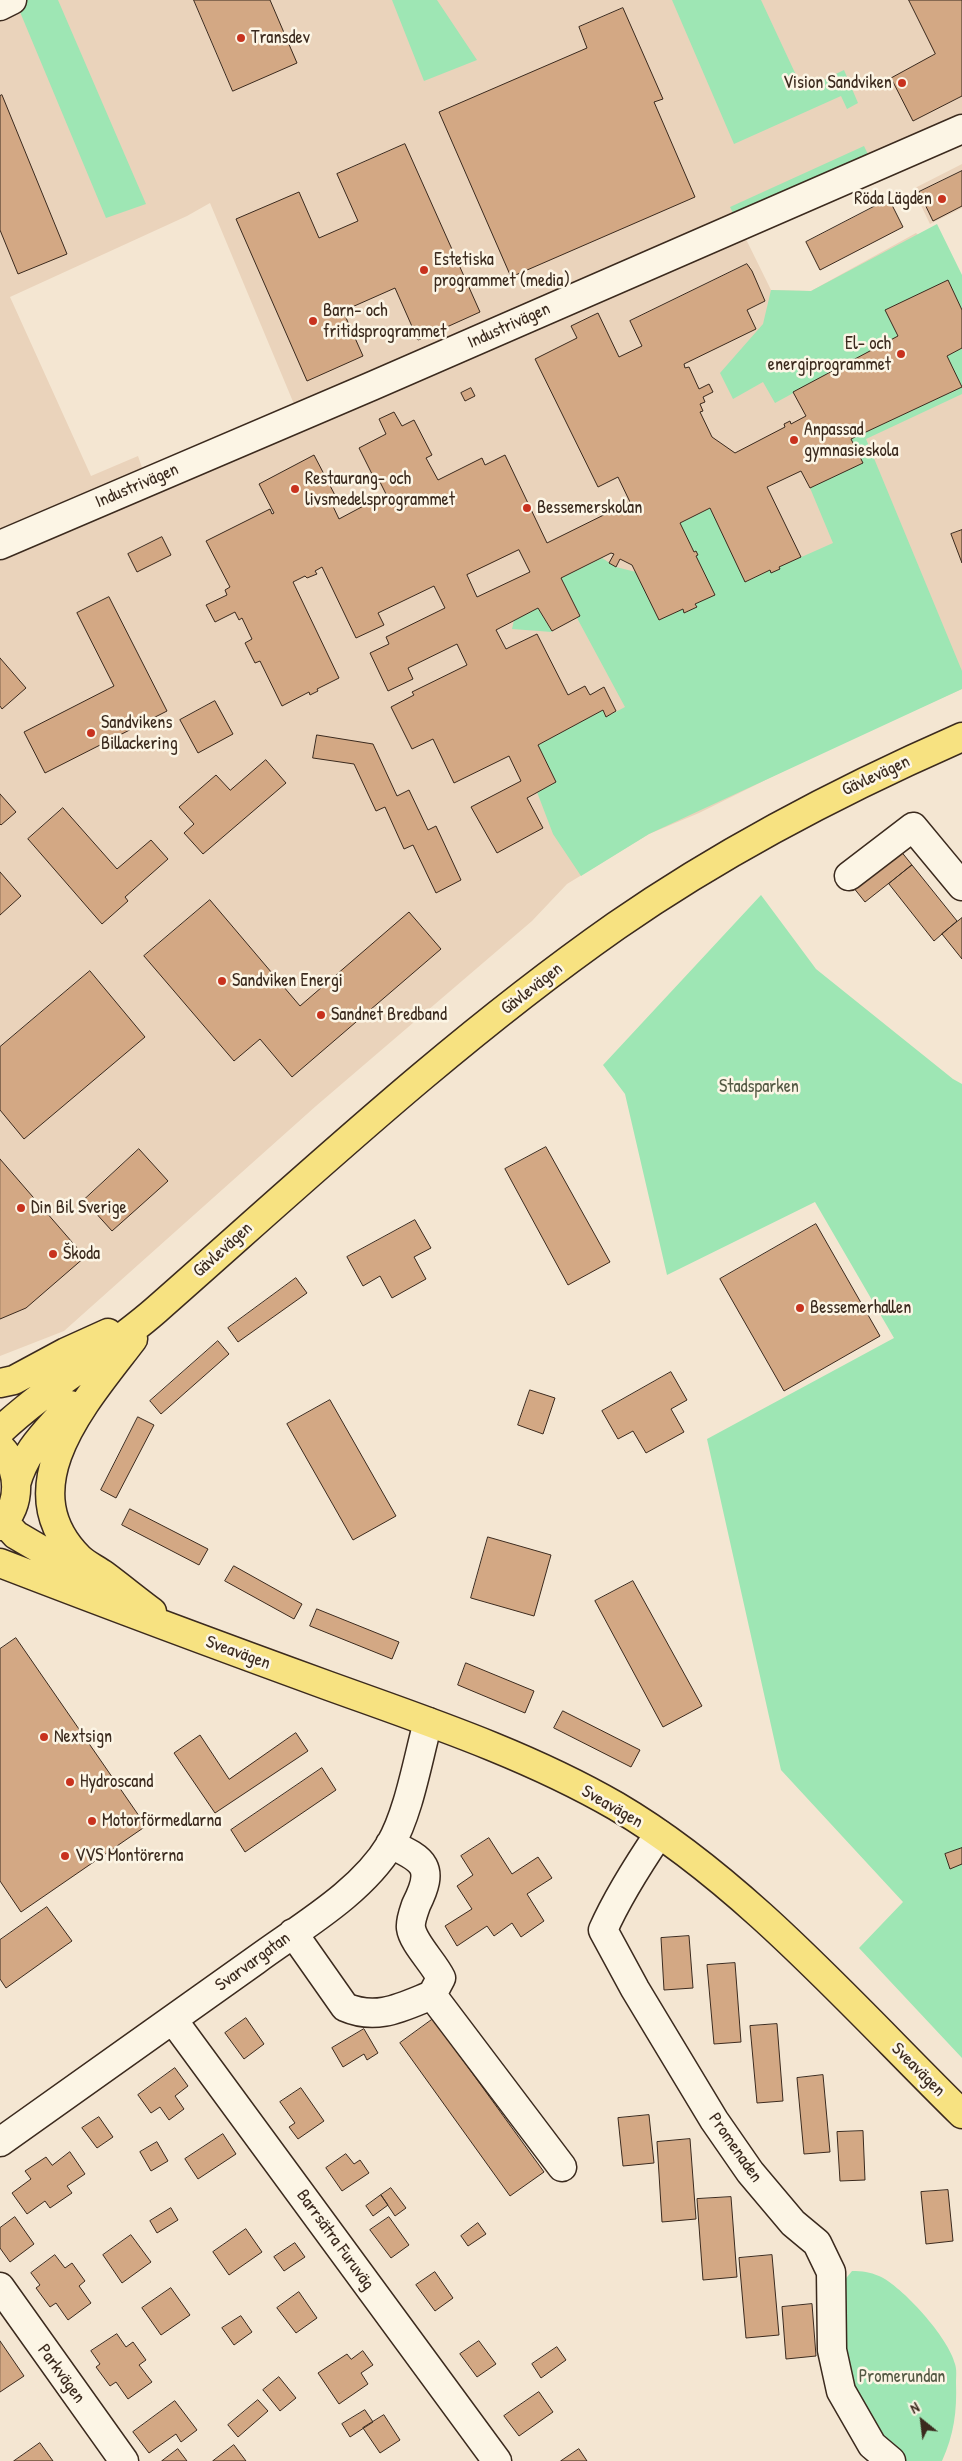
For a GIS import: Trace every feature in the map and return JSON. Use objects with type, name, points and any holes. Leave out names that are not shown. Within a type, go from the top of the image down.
[{"type":"main road","name":"Gävlevägen","points":[[0,1430],[153,1313],[400,1094],[536,984],[609,931],[688,879],[760,836],[868,779],[962,737]]},
{"type":"main road","name":"Gävlevägen","points":[[2,1524],[12,1508],[16,1484],[28,1453],[153,1313]]},
{"type":"main road","points":[[0,1383],[14,1380],[66,1352],[153,1313]]},
{"type":"main road","points":[[153,1313],[96,1388],[67,1432],[50,1476],[49,1494],[55,1522],[80,1558],[180,1632]]},
{"type":"main road","name":"Gävlevägen","points":[[0,1447],[11,1462],[16,1484]]},
{"type":"main road","name":"Sveavägen","points":[[2,1524],[180,1632]]},
{"type":"main road","name":"Sveavägen","points":[[0,1563],[518,1757],[615,1806],[659,1834],[758,1914],[962,2114]]},
{"type":"street","points":[[0,6],[12,0]]},
{"type":"street","name":"Industrivägen","points":[[0,545],[962,130]]},
{"type":"street","points":[[849,876],[913,828],[962,886]]},
{"type":"street","name":"Svarvargatan","points":[[0,2142],[293,1933],[348,1892],[372,1869],[390,1844],[402,1818],[428,1722]]},
{"type":"street","name":"Promenaden","points":[[659,1834],[613,1907],[604,1930],[635,1989],[714,2120],[756,2179],[793,2222],[817,2243],[831,2272],[832,2350],[841,2391],[872,2445],[891,2461]]},
{"type":"street","points":[[293,1933],[345,2007],[357,2012],[384,2014],[432,1995],[441,1978],[411,1927],[413,1913],[423,1892],[425,1875],[423,1863],[416,1856],[390,1844]]},
{"type":"street","points":[[432,1995],[562,2167]]},
{"type":"street","name":"Barrsätra Furuväg","points":[[173,2020],[498,2461]]},
{"type":"street","name":"Parkvägen","points":[[0,2287],[124,2461]]},
{"type":"shaded area","points":[[0,0],[962,0],[962,129],[739,225],[771,290],[811,291],[916,233],[962,276],[962,689],[822,752],[699,813],[649,834],[567,884],[532,921],[316,1106],[64,1331],[0,1356]],"holes":[[[210,203],[299,416],[147,482],[138,456],[91,476],[10,297],[187,216]]]},
{"type":"shaded area","name":"Röda Lägden","points":[[962,164],[962,208],[930,224],[913,189]]},
{"type":"green space","points":[[15,0],[58,0],[146,204],[106,218]]},
{"type":"green space","points":[[392,0],[437,0],[477,60],[424,81]]},
{"type":"green space","points":[[672,0],[761,0],[803,90],[844,70],[858,103],[847,109],[841,96],[734,144]]},
{"type":"green space","points":[[864,146],[874,167],[739,225],[730,207]]},
{"type":"green space","points":[[937,224],[962,275],[962,310],[948,280],[886,310],[898,336],[775,403],[763,382],[733,399],[720,373],[763,324],[771,290],[811,291]]},
{"type":"green space","points":[[962,348],[962,387],[947,356]]},
{"type":"green space","points":[[962,387],[962,394],[866,439],[962,671],[962,689],[649,834],[581,876],[553,834],[537,792],[556,782],[538,745],[603,710],[606,717],[625,707],[577,618],[580,615],[561,578],[602,558],[616,567],[636,572],[659,620],[683,609],[685,613],[696,607],[695,604],[714,595],[696,556],[696,552],[694,552],[680,523],[710,508],[746,582],[770,570],[780,569],[779,567],[833,543],[810,488],[862,463],[851,439]]},
{"type":"green space","points":[[538,608],[552,632],[512,629],[514,620]]},
{"type":"green space","name":"Stadsparken","points":[[761,895],[816,969],[953,1079],[962,1084],[962,2058],[859,1948],[903,1902],[781,1770],[707,1439],[894,1338],[815,1202],[667,1275],[625,1094],[603,1065]]},
{"type":"green space","name":"Promerundan","points":[[852,2271],[876,2275],[900,2290],[934,2327],[951,2353],[956,2371],[955,2413],[952,2432],[942,2461],[906,2461],[892,2451],[859,2412],[841,2355],[843,2282]]},
{"type":"building","points":[[194,0],[270,0],[297,63],[233,91]]},
{"type":"building","points":[[909,0],[962,0],[962,96],[913,121],[891,78],[935,54]]},
{"type":"building","points":[[623,8],[663,99],[654,102],[695,197],[511,277],[439,112],[587,48],[579,27]]},
{"type":"building","points":[[2,95],[67,254],[18,274],[0,230],[0,96]]},
{"type":"building","points":[[405,144],[480,312],[418,340],[395,288],[343,311],[363,356],[307,381],[236,219],[299,192],[319,238],[358,221],[337,174]]},
{"type":"building","name":"Röda Lägden","points":[[962,171],[962,206],[933,221],[919,192]]},
{"type":"building","points":[[889,199],[903,227],[820,270],[806,242]]},
{"type":"building","name":"Bessemerskolan","points":[[747,264],[765,301],[747,310],[756,329],[684,364],[685,368],[689,367],[699,389],[709,384],[713,392],[703,397],[705,402],[700,404],[703,411],[700,412],[712,437],[735,453],[785,427],[784,424],[790,421],[791,424],[806,416],[793,392],[898,336],[885,310],[948,280],[962,310],[962,348],[947,356],[962,387],[851,439],[863,463],[810,488],[801,471],[767,487],[801,557],[779,567],[780,569],[771,573],[770,570],[745,582],[710,508],[680,523],[694,552],[696,551],[698,555],[696,556],[715,595],[695,604],[697,607],[684,613],[683,609],[659,620],[632,565],[620,559],[616,567],[609,563],[614,554],[611,553],[561,578],[580,616],[552,631],[538,608],[496,630],[506,649],[537,634],[568,695],[585,686],[590,695],[604,687],[616,711],[606,717],[603,710],[538,745],[556,782],[527,798],[543,828],[497,853],[471,807],[521,781],[509,756],[454,783],[433,739],[412,749],[391,707],[414,695],[412,692],[467,665],[457,644],[408,668],[413,679],[388,691],[370,653],[389,644],[386,637],[445,608],[434,586],[378,613],[384,625],[356,638],[322,567],[315,571],[317,574],[307,578],[305,576],[293,582],[339,678],[317,689],[318,691],[310,695],[309,692],[282,706],[260,661],[255,663],[245,643],[252,639],[242,618],[239,620],[235,612],[215,622],[206,605],[227,595],[225,590],[230,587],[206,541],[270,509],[272,514],[274,513],[259,484],[314,455],[337,499],[331,502],[339,519],[386,494],[379,480],[376,482],[359,448],[386,434],[379,419],[394,412],[402,426],[414,420],[432,455],[426,458],[438,480],[482,458],[485,465],[505,455],[547,543],[630,502],[618,477],[598,487],[535,359],[577,338],[571,326],[598,313],[619,357],[642,346],[630,321]],"holes":[[[519,550],[530,572],[477,597],[467,575]]]},
{"type":"building","points":[[471,388],[475,396],[465,401],[461,393]]},
{"type":"building","points":[[962,530],[962,563],[951,534]]},
{"type":"building","points":[[162,537],[171,555],[137,572],[128,554]]},
{"type":"building","points":[[109,597],[167,711],[45,773],[24,732],[114,686],[77,613]]},
{"type":"building","points":[[0,658],[26,688],[2,709],[0,706]]},
{"type":"building","points":[[215,701],[233,734],[198,753],[180,720]]},
{"type":"building","points":[[317,735],[373,744],[397,796],[409,790],[428,830],[436,826],[461,880],[436,893],[413,845],[404,849],[385,807],[376,811],[354,764],[313,758]]},
{"type":"building","points":[[266,760],[286,783],[203,854],[184,833],[194,824],[179,807],[216,775],[230,790]]},
{"type":"building","points":[[0,794],[16,812],[1,825],[0,824]]},
{"type":"building","points":[[63,808],[117,869],[151,840],[168,859],[125,897],[128,901],[102,924],[28,839]]},
{"type":"building","points":[[900,850],[912,865],[865,902],[853,887]]},
{"type":"building","points":[[912,865],[957,921],[934,941],[889,884]]},
{"type":"building","points":[[0,872],[21,896],[0,915]]},
{"type":"building","name":"Sandviken Energi","points":[[210,900],[300,1006],[409,912],[441,949],[292,1077],[260,1039],[234,1061],[144,956]]},
{"type":"building","points":[[962,918],[962,959],[942,934]]},
{"type":"building","points":[[90,971],[145,1037],[24,1139],[0,1110],[0,1047]]},
{"type":"building","points":[[546,1147],[610,1262],[568,1285],[505,1169]]},
{"type":"building","points":[[139,1149],[168,1181],[112,1231],[84,1200]]},
{"type":"building","name":"Din Bil Sverige","points":[[0,1159],[85,1257],[26,1308],[0,1319]]},
{"type":"building","points":[[415,1220],[431,1248],[414,1257],[426,1279],[392,1298],[380,1276],[363,1286],[347,1257]]},
{"type":"building","name":"Bessemerhallen","points":[[816,1224],[880,1336],[784,1391],[720,1279]]},
{"type":"building","points":[[296,1278],[307,1293],[238,1342],[228,1328]]},
{"type":"building","points":[[218,1341],[229,1354],[161,1414],[150,1401]]},
{"type":"building","points":[[671,1372],[687,1400],[671,1409],[684,1432],[646,1453],[633,1431],[618,1439],[602,1411]]},
{"type":"building","points":[[530,1390],[555,1398],[543,1434],[518,1425]]},
{"type":"building","points":[[330,1400],[396,1516],[353,1540],[287,1424]]},
{"type":"building","points":[[138,1417],[154,1425],[116,1498],[101,1490]]},
{"type":"building","points":[[130,1509],[208,1549],[199,1565],[122,1525]]},
{"type":"building","points":[[488,1537],[551,1555],[534,1616],[471,1598]]},
{"type":"building","points":[[234,1566],[302,1604],[294,1619],[225,1581]]},
{"type":"building","points":[[633,1581],[702,1706],[663,1727],[595,1601]]},
{"type":"building","points":[[317,1609],[399,1642],[392,1659],[310,1626]]},
{"type":"building","points":[[16,1638],[146,1826],[21,1912],[0,1881],[0,1649]]},
{"type":"building","points":[[466,1663],[534,1691],[525,1713],[458,1685]]},
{"type":"building","points":[[563,1711],[640,1750],[631,1767],[554,1728]]},
{"type":"building","points":[[296,1733],[308,1751],[215,1813],[174,1753],[200,1735],[229,1779]]},
{"type":"building","points":[[322,1768],[336,1790],[245,1852],[231,1830]]},
{"type":"building","points":[[489,1838],[512,1874],[538,1857],[552,1878],[527,1894],[544,1921],[521,1937],[512,1923],[494,1936],[487,1926],[457,1946],[445,1926],[472,1909],[457,1886],[473,1875],[461,1856]]},
{"type":"building","points":[[962,1848],[962,1864],[950,1869],[945,1854]]},
{"type":"building","points":[[47,1907],[72,1941],[6,1988],[0,1979],[0,1940]]},
{"type":"building","points":[[689,1936],[693,1988],[664,1990],[661,1938]]},
{"type":"building","points":[[735,1963],[741,2042],[714,2044],[707,1965]]},
{"type":"building","points":[[246,2018],[264,2044],[244,2059],[225,2033]]},
{"type":"building","points":[[433,2019],[544,2172],[510,2196],[400,2043]]},
{"type":"building","points":[[777,2024],[783,2101],[757,2103],[750,2026]]},
{"type":"building","points":[[364,2029],[378,2053],[367,2060],[364,2054],[343,2067],[332,2048]]},
{"type":"building","points":[[175,2068],[188,2086],[175,2096],[184,2109],[169,2120],[160,2107],[151,2113],[138,2095]]},
{"type":"building","points":[[823,2075],[830,2152],[804,2154],[797,2078]]},
{"type":"building","points":[[301,2088],[324,2121],[298,2139],[289,2127],[295,2123],[280,2102]]},
{"type":"building","points":[[649,2115],[654,2163],[623,2166],[618,2118]]},
{"type":"building","points":[[99,2117],[113,2137],[97,2148],[82,2128]]},
{"type":"building","points":[[863,2131],[865,2180],[840,2181],[837,2132]]},
{"type":"building","points":[[223,2134],[236,2154],[198,2179],[185,2159]]},
{"type":"building","points":[[690,2139],[696,2219],[662,2222],[657,2142]]},
{"type":"building","points":[[157,2142],[168,2161],[151,2171],[140,2152]]},
{"type":"building","points":[[70,2152],[85,2174],[67,2186],[72,2193],[50,2208],[45,2201],[27,2214],[12,2193],[31,2179],[25,2171],[46,2157],[52,2165]]},
{"type":"building","points":[[346,2154],[354,2164],[360,2160],[369,2173],[342,2191],[326,2168]]},
{"type":"building","points":[[391,2188],[406,2208],[395,2216],[381,2195]]},
{"type":"building","points":[[948,2190],[953,2241],[926,2244],[921,2192]]},
{"type":"building","points":[[381,2195],[388,2205],[373,2216],[366,2206]]},
{"type":"building","points":[[731,2197],[737,2277],[703,2280],[697,2199]]},
{"type":"building","points":[[171,2208],[178,2220],[157,2233],[150,2221]]},
{"type":"building","points":[[15,2217],[34,2244],[10,2262],[0,2248],[0,2228]]},
{"type":"building","points":[[389,2217],[409,2245],[391,2258],[370,2230]]},
{"type":"building","points":[[478,2223],[486,2234],[468,2246],[461,2236]]},
{"type":"building","points":[[246,2229],[262,2252],[229,2275],[213,2252]]},
{"type":"building","points":[[131,2235],[151,2262],[122,2283],[103,2255]]},
{"type":"building","points":[[295,2243],[305,2257],[284,2271],[274,2257]]},
{"type":"building","points":[[55,2255],[65,2268],[72,2263],[85,2281],[79,2286],[91,2303],[68,2320],[56,2303],[50,2307],[36,2288],[40,2285],[31,2273]]},
{"type":"building","points":[[772,2255],[779,2335],[746,2338],[739,2258]]},
{"type":"building","points":[[435,2272],[453,2298],[435,2311],[416,2285]]},
{"type":"building","points":[[171,2288],[190,2315],[161,2335],[142,2308]]},
{"type":"building","points":[[299,2292],[317,2318],[296,2333],[277,2308]]},
{"type":"building","points":[[812,2304],[816,2356],[786,2359],[782,2307]]},
{"type":"building","points":[[241,2316],[252,2332],[234,2345],[222,2328]]},
{"type":"building","points":[[117,2334],[126,2347],[133,2342],[146,2360],[139,2365],[152,2382],[128,2399],[116,2382],[110,2386],[96,2367],[100,2364],[91,2351]]},
{"type":"building","points":[[0,2341],[24,2376],[0,2392]]},
{"type":"building","points":[[479,2341],[496,2364],[477,2377],[460,2354]]},
{"type":"building","points":[[557,2347],[566,2360],[541,2378],[532,2364]]},
{"type":"building","points":[[363,2351],[373,2365],[361,2373],[368,2384],[339,2404],[318,2373],[347,2354],[351,2359]]},
{"type":"building","points":[[279,2377],[296,2398],[280,2411],[263,2390]]},
{"type":"building","points":[[539,2392],[553,2412],[519,2436],[504,2416]]},
{"type":"building","points":[[258,2400],[268,2411],[238,2437],[228,2425]]},
{"type":"building","points":[[175,2401],[197,2430],[181,2442],[176,2434],[149,2453],[133,2432]]},
{"type":"building","points":[[365,2410],[373,2422],[350,2437],[342,2424]]},
{"type":"building","points":[[384,2415],[400,2440],[380,2453],[363,2428]]},
{"type":"building","points":[[40,2443],[53,2461],[14,2461]]},
{"type":"building","points":[[234,2445],[246,2461],[213,2461]]},
{"type":"building","points":[[178,2449],[187,2461],[162,2461]]},
{"type":"building","points":[[579,2449],[587,2461],[561,2461]]},
{"type":"place","name":"Transdev","points":[[241,38]]},
{"type":"place","name":"Vision Sandviken","points":[[902,83]]},
{"type":"place","name":"Röda Lägden","points":[[942,199]]},
{"type":"place","name":"Estetiska programmet (media)","points":[[424,270]]},
{"type":"place","name":"Barn- och fritidsprogrammet","points":[[313,321]]},
{"type":"place","name":"El- och energiprogrammet","points":[[901,354]]},
{"type":"place","name":"Anpassad gymnasieskola","points":[[794,440]]},
{"type":"place","name":"Restaurang- och livsmedelsprogrammet","points":[[295,489]]},
{"type":"place","name":"Bessemerskolan","points":[[527,508]]},
{"type":"place","name":"Sandvikens Billackering","points":[[91,733]]},
{"type":"place","name":"Sandviken Energi","points":[[222,981]]},
{"type":"place","name":"Sandnet Bredband","points":[[321,1015]]},
{"type":"place","name":"Din Bil Sverige","points":[[21,1208]]},
{"type":"place","name":"Škoda","points":[[53,1254]]},
{"type":"place","name":"Bessemerhallen","points":[[800,1308]]},
{"type":"place","name":"Nextsign","points":[[44,1737]]},
{"type":"place","name":"Hydroscand","points":[[70,1782]]},
{"type":"place","name":"Motorförmedlarna","points":[[92,1821]]},
{"type":"place","name":"VVS Montörerna","points":[[65,1856]]}]
